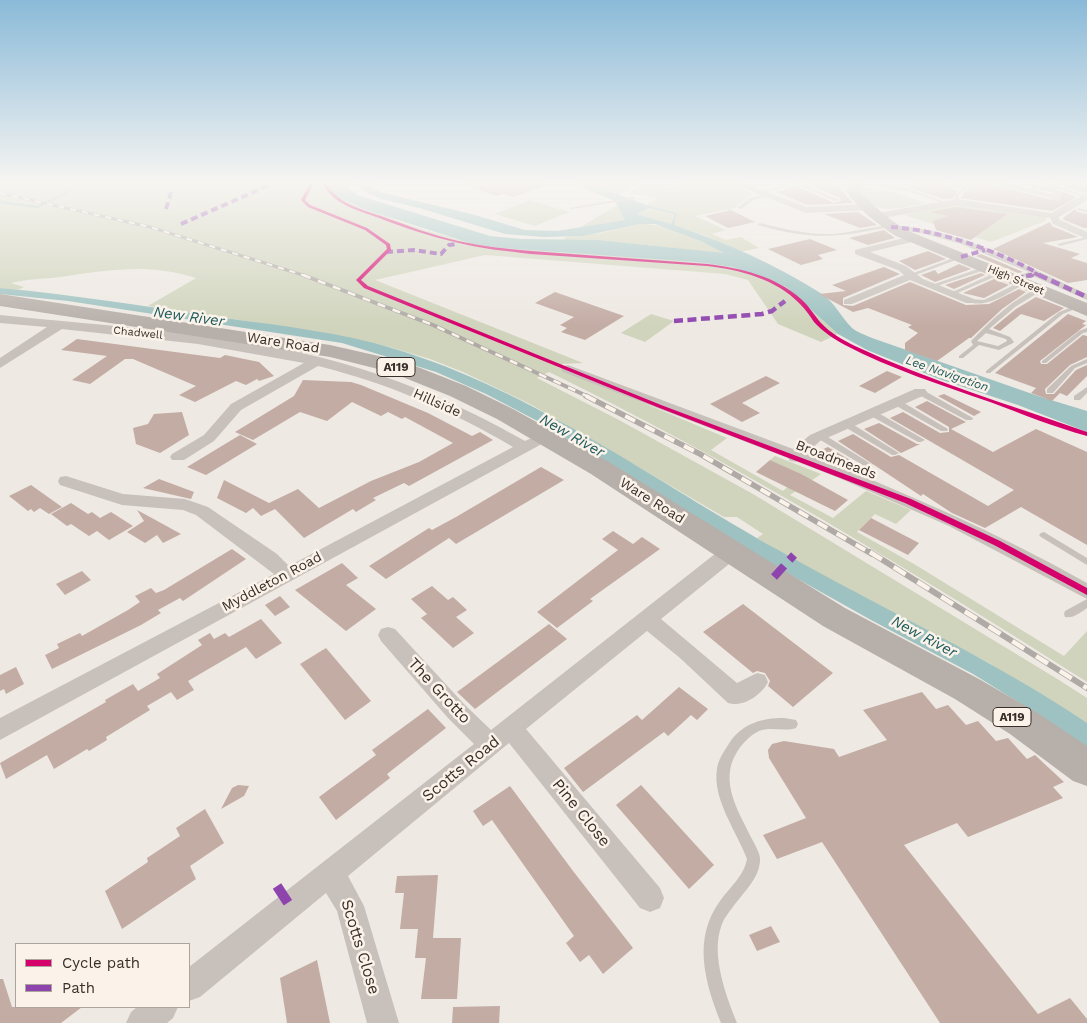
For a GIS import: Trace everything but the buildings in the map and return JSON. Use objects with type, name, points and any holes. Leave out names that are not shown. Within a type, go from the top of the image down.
[{"type":"main road","name":"High Street","points":[[899,231],[912,239],[1011,275],[1039,290],[1084,304]]},
{"type":"main road","name":"Ware Road","points":[[0,300],[298,345],[365,358],[397,367],[458,391],[600,468],[834,617],[967,689],[1015,718],[1087,768]]},
{"type":"street","points":[[919,231],[986,250],[1017,261],[1032,270],[1011,275]]},
{"type":"street","points":[[1074,231],[1087,237]]},
{"type":"street","points":[[912,239],[859,252],[902,268],[932,286],[970,301]]},
{"type":"street","points":[[848,302],[912,275]]},
{"type":"street","points":[[1011,275],[1084,304]]},
{"type":"street","name":"Chadwell","points":[[0,319],[168,337],[276,353]]},
{"type":"street","points":[[0,364],[58,325]]},
{"type":"street","name":"Hillside","points":[[276,353],[317,362],[417,393],[459,412],[524,447]]},
{"type":"street","points":[[178,457],[209,438],[236,407],[317,362]]},
{"type":"street","name":"Broadmeads","points":[[598,381],[937,514],[1029,559],[1087,592]]},
{"type":"street","name":"Broadmeads","points":[[796,458],[807,444],[820,436],[920,392]]},
{"type":"street","name":"Myddleton Road","points":[[0,730],[286,574],[544,437]]},
{"type":"street","points":[[66,481],[122,499],[186,505],[202,511],[270,559],[286,574]]},
{"type":"street","name":"Scotts Road","points":[[190,985],[732,551]]},
{"type":"street","points":[[648,620],[688,652],[736,696],[756,682]]},
{"type":"street","name":"The Grotto","points":[[388,635],[456,711],[491,745]]},
{"type":"street","name":"Pine Close","points":[[511,728],[650,898]]},
{"type":"street","name":"Scotts Close","points":[[330,874],[350,906],[382,1023]]},
{"type":"street","points":[[142,1023],[161,1008]]},
{"type":"lane","points":[[790,231],[804,234],[834,235],[847,231]]},
{"type":"lane","points":[[1060,244],[1087,237]]},
{"type":"lane","points":[[912,275],[961,257]]},
{"type":"lane","points":[[932,286],[1011,275]]},
{"type":"lane","points":[[951,294],[1011,275]]},
{"type":"lane","points":[[970,301],[985,302],[1011,275]]},
{"type":"lane","points":[[977,344],[974,341],[985,330],[1026,296],[1039,290]]},
{"type":"lane","points":[[988,372],[1061,313],[1084,304]]},
{"type":"lane","points":[[961,357],[977,344],[999,348],[1010,342],[1008,338],[985,330]]},
{"type":"lane","points":[[1044,362],[1080,332],[1087,330]]},
{"type":"lane","points":[[1050,391],[1073,367],[1087,361]]},
{"type":"lane","points":[[1077,398],[1087,389]]},
{"type":"lane","points":[[920,392],[969,418]]},
{"type":"lane","points":[[896,402],[944,429]]},
{"type":"lane","points":[[872,412],[921,440]]},
{"type":"lane","points":[[846,424],[895,452]]},
{"type":"lane","points":[[820,436],[869,465]]},
{"type":"lane","points":[[1044,535],[1087,562]]},
{"type":"lane","points":[[1068,614],[1087,603]]},
{"type":"lane","points":[[730,1023],[716,988],[712,942],[713,928],[730,900],[748,880],[753,869],[754,859],[728,799],[723,780],[723,768],[732,749],[750,729],[770,722],[792,724]]},
{"type":"green space","points":[[0,231],[429,231],[501,248],[696,262],[733,267],[786,287],[838,334],[821,342],[778,324],[748,280],[725,274],[485,255],[375,280],[583,363],[563,364],[558,367],[727,438],[711,450],[783,491],[801,475],[770,460],[775,456],[821,474],[790,495],[833,518],[866,491],[911,510],[896,524],[875,514],[857,532],[914,564],[1064,656],[1087,631],[1087,682],[889,559],[687,443],[549,372],[537,378],[619,420],[753,494],[1059,680],[1087,698],[1087,727],[989,663],[807,569],[757,538],[763,534],[737,517],[724,517],[530,404],[463,372],[430,359],[393,348],[324,333],[148,306],[196,278],[178,273],[145,269],[111,270],[11,283],[24,287],[18,290],[0,288]]},
{"type":"green space","points":[[610,231],[677,231],[707,243],[724,254],[636,244],[563,240],[566,237]]},
{"type":"green space","points":[[691,231],[723,231],[712,234],[726,240],[741,237],[759,248],[740,252]]},
{"type":"green space","points":[[955,231],[1020,231],[991,242]]},
{"type":"green space","points":[[651,314],[674,321],[645,342],[621,333]]},
{"type":"water","name":"Lee Navigation","points":[[432,231],[473,231],[490,236],[522,239],[597,240],[724,253],[701,241],[673,231],[690,231],[769,264],[805,283],[827,298],[852,328],[859,333],[1041,397],[1087,411],[1087,432],[1018,405],[939,379],[867,350],[838,334],[786,287],[733,267],[696,262],[501,248],[473,244]]},
{"type":"water","points":[[494,231],[549,231],[608,231],[583,236],[544,237],[505,234]]},
{"type":"waterway","name":"New River","points":[[0,291],[68,298],[343,339],[391,352],[441,369],[491,391],[550,422],[771,555],[878,615],[981,668],[1039,703],[1087,736]]},
{"type":"railway","points":[[162,231],[304,275]]},
{"type":"railway","points":[[304,275],[433,325],[589,397]]},
{"type":"railway","points":[[586,396],[700,454],[872,554]]},
{"type":"railway","points":[[870,552],[1087,688]]},
{"type":"marked path","points":[[920,231],[985,250],[1034,271],[1032,275],[1015,279]]},
{"type":"marked path","points":[[386,252],[413,250],[441,254],[449,245],[457,244]]},
{"type":"marked path","points":[[961,257],[985,250]]},
{"type":"marked path","points":[[1034,273],[1087,297]]},
{"type":"marked path","points":[[674,321],[762,314],[772,311],[785,301]]},
{"type":"marked path","points":[[774,577],[794,555]]},
{"type":"marked path","points":[[277,886],[290,906]]},
{"type":"cycle path","points":[[369,231],[388,244],[389,249],[358,280],[366,287],[659,406],[908,501],[997,543],[1087,592]]},
{"type":"cycle path","points":[[419,231],[460,242],[501,250],[678,262],[744,271],[779,285],[802,303],[824,329],[853,347],[943,384],[1087,434]]}]
